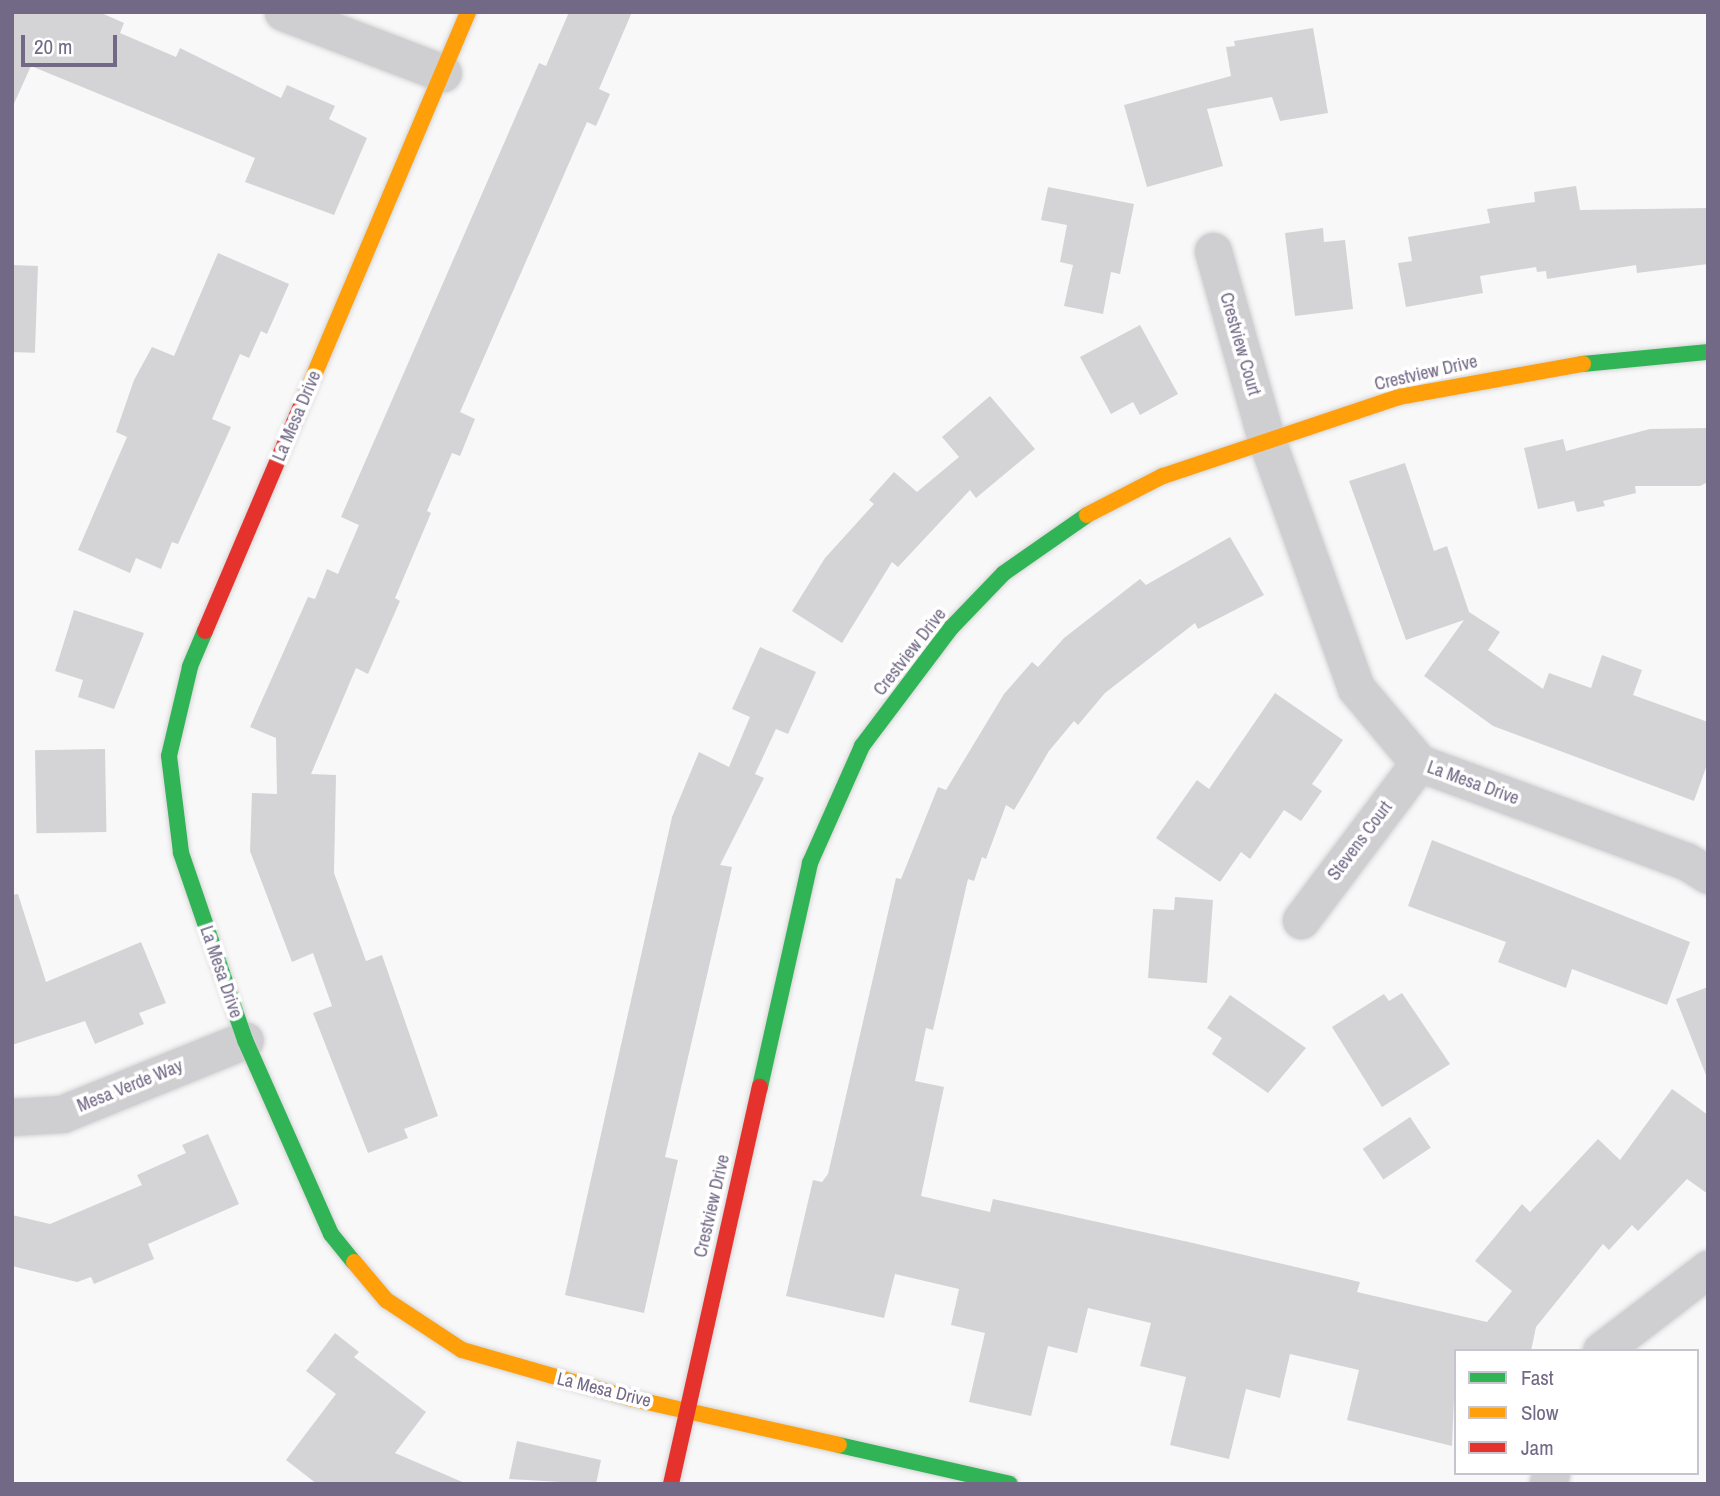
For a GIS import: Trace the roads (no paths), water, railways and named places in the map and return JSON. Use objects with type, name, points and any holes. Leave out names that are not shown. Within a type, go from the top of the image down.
[{"type":"street","points":[[284,12],[443,73]]},
{"type":"street","name":"La Mesa Drive","points":[[468,12],[190,667],[169,756],[181,853],[245,1040],[331,1234],[386,1300],[462,1350],[629,1398],[685,1408],[1010,1484]]},
{"type":"street","name":"Crestview Court","points":[[1213,251],[1266,438]]},
{"type":"street","name":"Crestview Drive","points":[[671,1484],[685,1408],[810,863],[862,746],[951,628],[1004,573],[1065,527],[1163,476],[1266,438],[1399,397],[1528,370],[1708,352]]},
{"type":"street","name":"La Mesa Drive","points":[[1266,438],[1356,688],[1419,763],[1686,861],[1708,875]]},
{"type":"street","name":"Stevens Court","points":[[1301,920],[1419,763]]},
{"type":"street","name":"Mesa Verde Way","points":[[12,1117],[62,1114],[245,1040]]},
{"type":"street","points":[[1604,1349],[1708,1269]]}]
